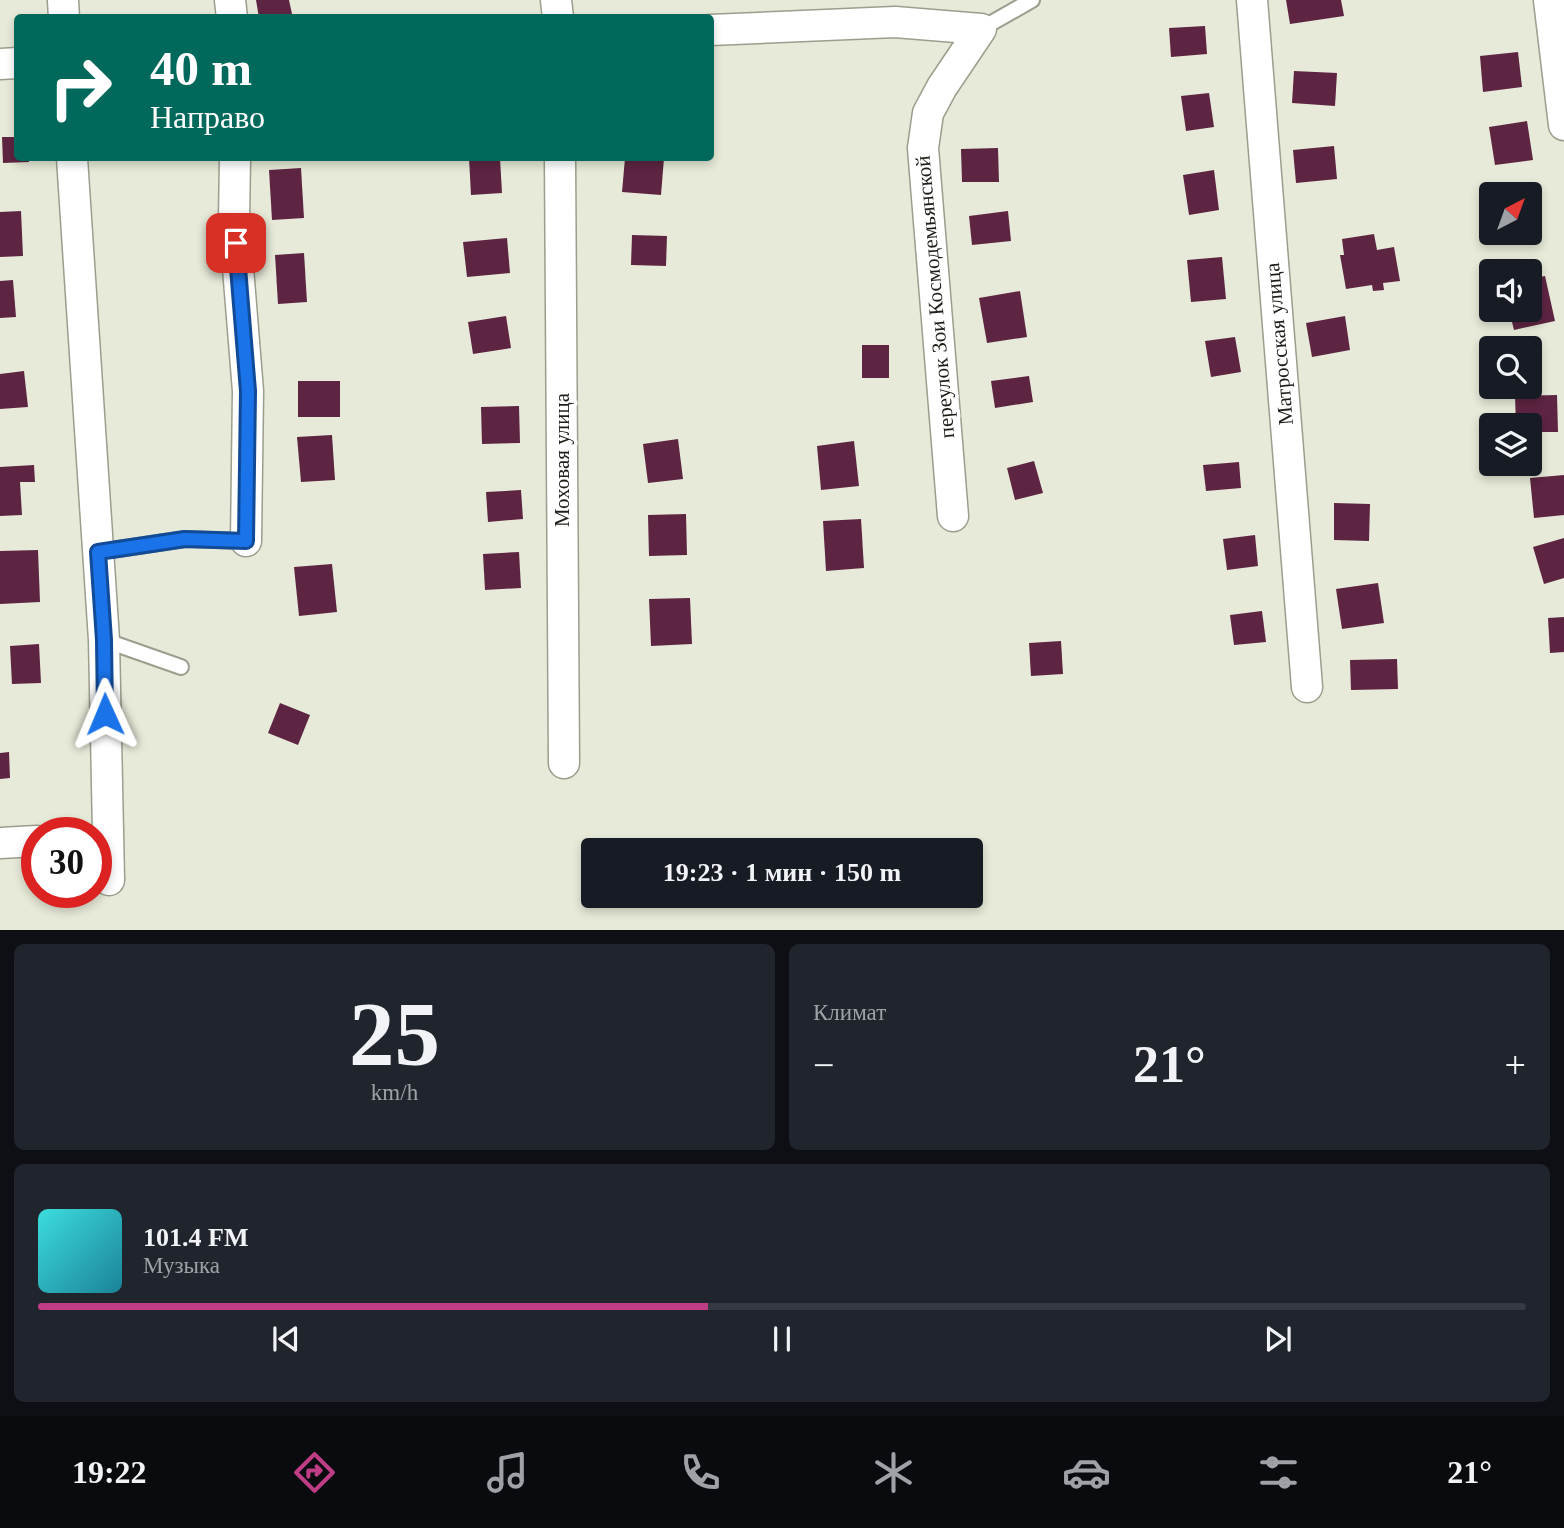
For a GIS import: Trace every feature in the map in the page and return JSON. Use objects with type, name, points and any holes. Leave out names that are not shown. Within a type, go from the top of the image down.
[{"type":"street","name":"Матросская улица","points":[[1252,0],[1307,687]]},
{"type":"street","points":[[1549,0],[1564,125]]},
{"type":"street","points":[[714,30],[895,22],[981,29]]},
{"type":"street","name":"переулок Зои Космодемьянской","points":[[953,516],[923,148],[928,113],[981,29]]},
{"type":"street","points":[[72,161],[104,640],[101,817]]},
{"type":"street","points":[[235,161],[234,219],[248,391],[246,541]]},
{"type":"street","name":"Моховая улица","points":[[560,161],[564,763]]},
{"type":"street","points":[[0,843],[21,842]]},
{"type":"lane","points":[[981,29],[1032,0]]},
{"type":"lane","points":[[98,552],[185,539],[246,541]]},
{"type":"lane","points":[[104,640],[181,667]]},
{"type":"building","points":[[256,0],[289,0],[292,14],[258,14]]},
{"type":"building","points":[[1286,0],[1341,0],[1344,16],[1290,24]]},
{"type":"building","points":[[1205,26],[1207,54],[1171,57],[1169,28]]},
{"type":"building","points":[[1518,52],[1522,87],[1483,92],[1480,56]]},
{"type":"building","points":[[1294,71],[1337,73],[1335,106],[1292,103]]},
{"type":"building","points":[[1209,93],[1214,127],[1186,131],[1181,96]]},
{"type":"building","points":[[1527,121],[1533,160],[1495,165],[1489,127]]},
{"type":"building","points":[[2,137],[14,137],[14,161],[29,162],[3,163]]},
{"type":"building","points":[[1334,146],[1337,179],[1296,183],[1293,150]]},
{"type":"building","points":[[998,148],[999,182],[962,182],[961,149]]},
{"type":"building","points":[[469,161],[500,161],[502,193],[471,195]]},
{"type":"building","points":[[625,161],[664,161],[661,195],[622,192]]},
{"type":"building","points":[[301,168],[304,218],[272,220],[269,170]]},
{"type":"building","points":[[1214,170],[1219,210],[1189,215],[1183,175]]},
{"type":"building","points":[[21,211],[23,256],[0,257],[0,212]]},
{"type":"building","points":[[1008,211],[1011,241],[972,245],[969,216]]},
{"type":"building","points":[[1374,234],[1377,250],[1394,247],[1400,281],[1383,283],[1384,290],[1373,291],[1372,285],[1346,289],[1340,255],[1344,255],[1342,239]]},
{"type":"building","points":[[632,235],[667,236],[666,266],[631,265]]},
{"type":"building","points":[[507,238],[510,273],[467,277],[463,242]]},
{"type":"building","points":[[304,253],[307,302],[278,304],[275,255]]},
{"type":"building","points":[[1222,257],[1226,299],[1191,302],[1187,260]]},
{"type":"building","points":[[1545,276],[1555,321],[1514,330],[1512,322],[1542,322],[1542,277]]},
{"type":"building","points":[[13,280],[16,317],[0,318],[0,281]]},
{"type":"building","points":[[1020,291],[1027,337],[987,343],[979,298]]},
{"type":"building","points":[[506,316],[511,348],[473,354],[468,322]]},
{"type":"building","points":[[1345,316],[1350,350],[1312,357],[1306,323]]},
{"type":"building","points":[[1235,337],[1241,372],[1211,377],[1205,341]]},
{"type":"building","points":[[862,345],[889,345],[889,378],[862,378]]},
{"type":"building","points":[[24,371],[28,407],[0,409],[0,374]]},
{"type":"building","points":[[1029,376],[1033,402],[995,408],[991,381]]},
{"type":"building","points":[[298,381],[340,381],[340,417],[298,417]]},
{"type":"building","points":[[1542,395],[1557,395],[1558,432],[1542,432],[1542,413],[1516,413],[1515,399],[1542,399]]},
{"type":"building","points":[[519,406],[520,443],[482,444],[481,407]]},
{"type":"building","points":[[332,435],[335,480],[301,482],[297,437]]},
{"type":"building","points":[[678,439],[683,479],[648,483],[643,444]]},
{"type":"building","points":[[854,441],[859,486],[821,490],[817,446]]},
{"type":"building","points":[[1034,461],[1043,493],[1015,500],[1007,468]]},
{"type":"building","points":[[1239,462],[1241,488],[1206,491],[1203,465]]},
{"type":"building","points":[[34,465],[35,482],[20,482],[22,515],[0,516],[0,467]]},
{"type":"building","points":[[1564,475],[1564,515],[1534,518],[1530,478]]},
{"type":"building","points":[[521,490],[523,519],[488,522],[486,492]]},
{"type":"building","points":[[1334,503],[1370,504],[1369,541],[1334,540]]},
{"type":"building","points":[[686,514],[687,555],[649,556],[648,515]]},
{"type":"building","points":[[861,519],[864,568],[826,571],[823,521]]},
{"type":"building","points":[[1255,535],[1258,566],[1227,570],[1223,539]]},
{"type":"building","points":[[1564,538],[1564,578],[1544,584],[1533,547]]},
{"type":"building","points":[[38,550],[40,602],[0,604],[0,551]]},
{"type":"building","points":[[519,552],[521,588],[485,590],[483,554]]},
{"type":"building","points":[[332,564],[337,612],[299,616],[294,567]]},
{"type":"building","points":[[1378,583],[1384,623],[1342,629],[1336,589]]},
{"type":"building","points":[[690,598],[692,644],[651,646],[649,599]]},
{"type":"building","points":[[1262,611],[1266,642],[1234,645],[1230,615]]},
{"type":"building","points":[[1564,617],[1564,652],[1550,653],[1548,618]]},
{"type":"building","points":[[1061,641],[1063,674],[1031,676],[1029,643]]},
{"type":"building","points":[[39,644],[41,683],[12,684],[10,646]]},
{"type":"building","points":[[1397,659],[1398,689],[1351,690],[1350,660]]},
{"type":"building","points":[[280,703],[310,715],[298,745],[268,733]]},
{"type":"building","points":[[9,752],[10,778],[0,779],[0,753]]},
{"type":"route","points":[[105,714],[104,640],[98,552],[185,539],[246,541],[248,391],[236,243]]}]
